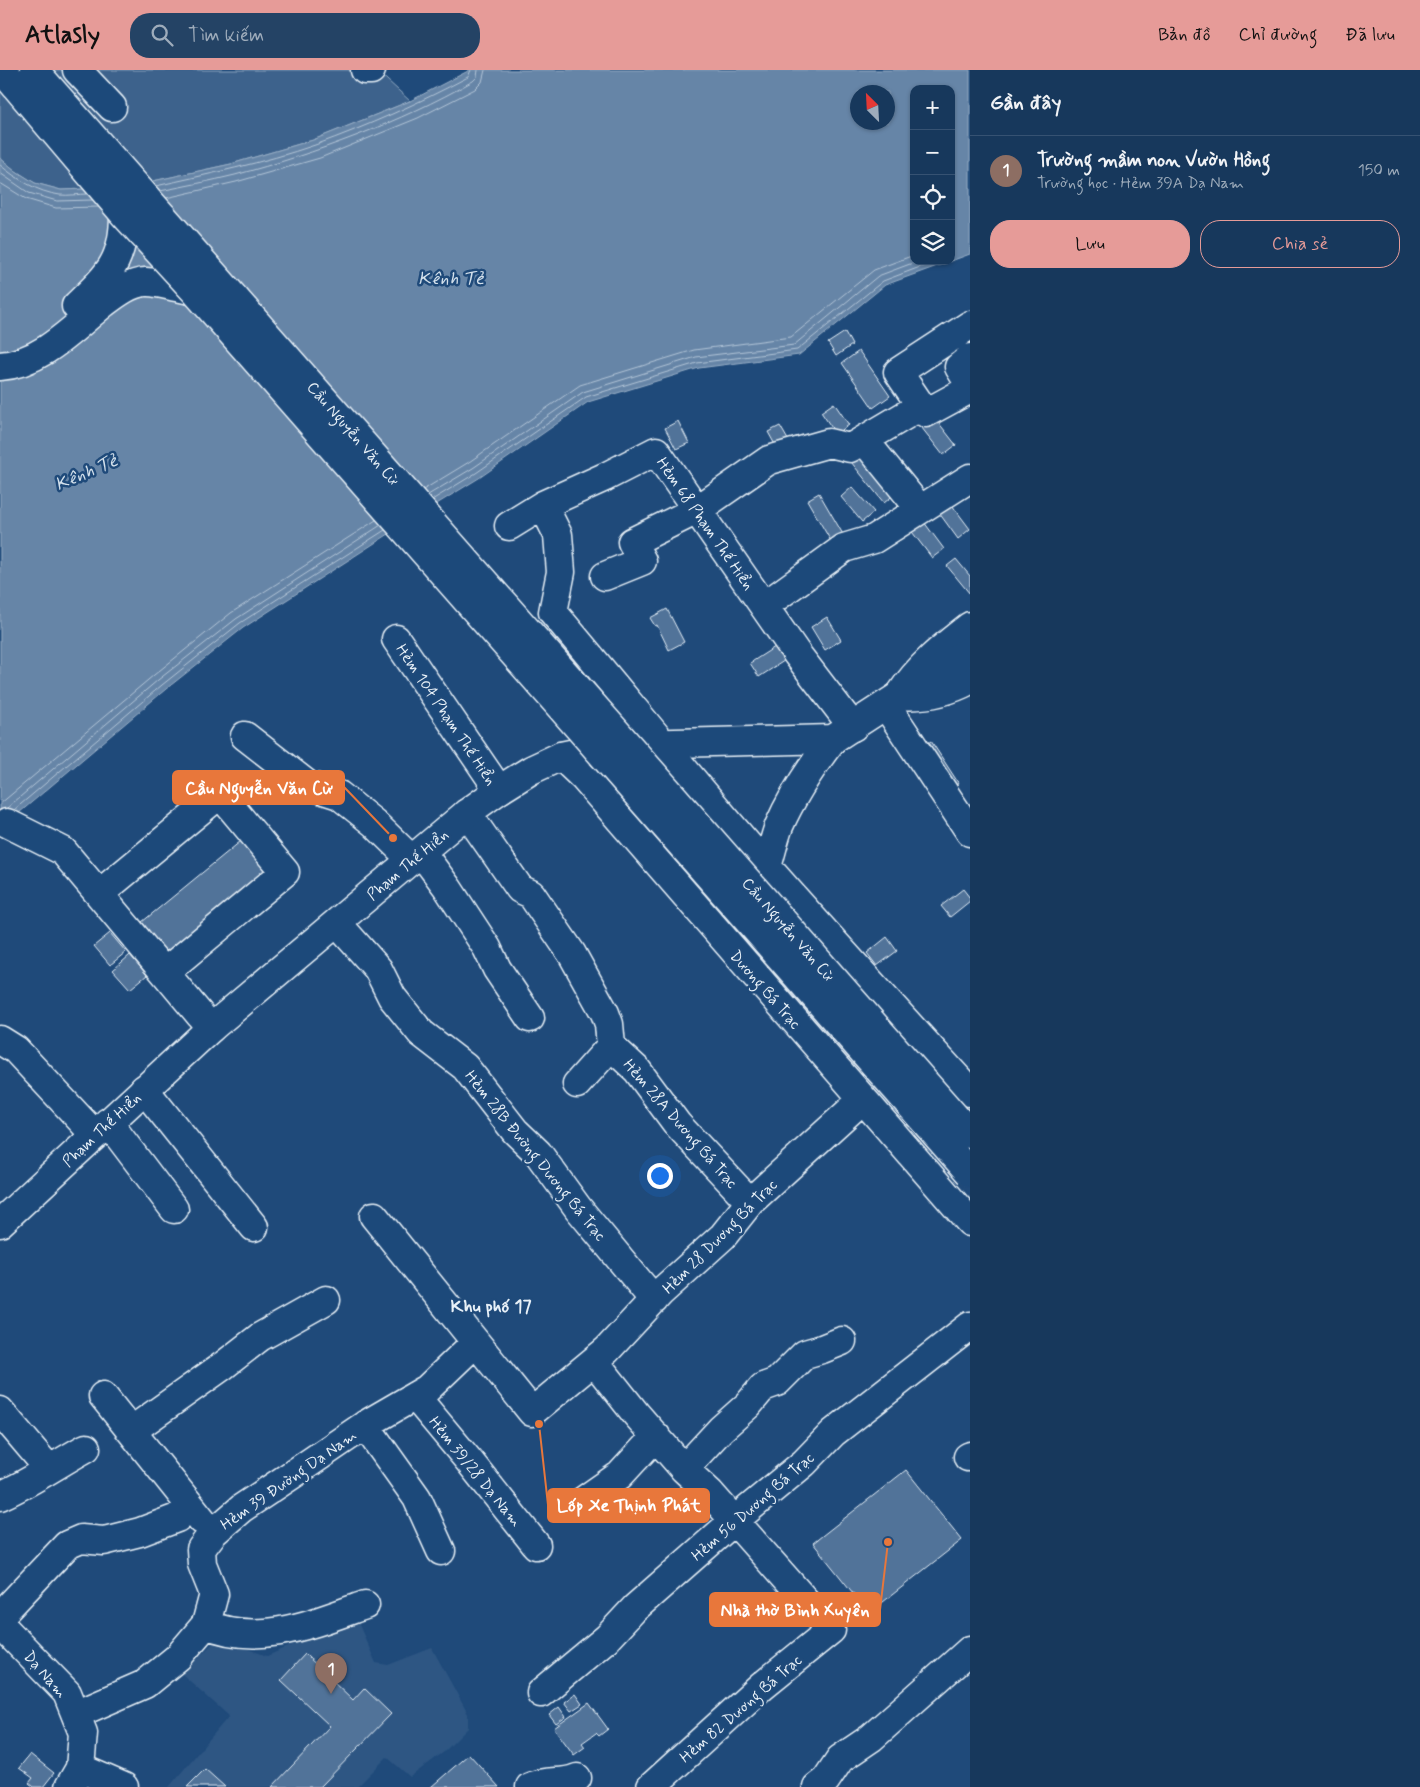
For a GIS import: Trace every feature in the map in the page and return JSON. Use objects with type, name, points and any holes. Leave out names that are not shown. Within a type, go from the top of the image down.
[{"type":"main road","name":"Cầu Nguyễn Văn Cừ","points":[[2,70],[124,214],[195,291],[970,1173]]},
{"type":"main road","name":"Cầu Nguyễn Văn Cừ","points":[[34,70],[970,1134]]},
{"type":"main road","points":[[77,70],[112,107]]},
{"type":"main road","points":[[365,70],[371,70]]},
{"type":"main road","points":[[0,350],[31,341],[67,314],[106,277],[115,262],[121,246],[124,214]]},
{"type":"main road","points":[[0,366],[22,362],[40,354],[116,294],[130,286],[146,282],[195,291]]},
{"type":"main road","points":[[970,325],[898,372],[926,413],[970,389]]},
{"type":"main road","points":[[970,358],[959,367],[970,385]]},
{"type":"main road","points":[[606,576],[642,561],[632,542],[697,510],[769,460],[829,443],[850,448],[921,406]]},
{"type":"main road","points":[[864,440],[920,509]]},
{"type":"main road","name":"Hẻm 68 Phạm Thế Hiển","points":[[509,526],[543,505],[656,451],[798,654],[843,733]]},
{"type":"main road","points":[[764,606],[844,548],[874,539],[970,478]]},
{"type":"main road","points":[[543,505],[558,535],[560,572],[554,612],[663,742],[682,768],[775,876],[970,1092]]},
{"type":"main road","points":[[893,700],[928,660],[970,626]]},
{"type":"main road","name":"Hẻm 104 Phạm Thế Hiển","points":[[396,639],[498,790]]},
{"type":"main road","points":[[720,936],[724,919],[730,906],[743,894],[769,884],[775,876],[779,827],[790,803],[810,770],[843,733],[970,650]]},
{"type":"main road","points":[[893,700],[929,695],[948,690],[970,680]]},
{"type":"main road","points":[[893,700],[970,832]]},
{"type":"main road","name":"Phạm Thế Hiển","points":[[0,1223],[211,1028],[467,813],[498,790],[531,770],[561,756],[610,746],[843,733]]},
{"type":"main road","points":[[245,736],[308,784],[339,795],[416,856],[447,887],[487,948],[497,969],[530,1018]]},
{"type":"main road","name":"Dương Bá Trạc","points":[[561,756],[584,778],[970,1222]]},
{"type":"main road","points":[[99,894],[220,794],[285,872],[165,972]]},
{"type":"main road","points":[[467,813],[520,890],[531,894],[572,954],[605,1013],[609,1024],[610,1046],[577,1084]]},
{"type":"main road","points":[[7,823],[63,851],[211,1028]]},
{"type":"main road","name":"Hẻm 28B Đường Dương Bá Trạc","points":[[337,923],[378,969],[392,997],[421,1033],[465,1067],[515,1131],[538,1153],[578,1208],[654,1300]]},
{"type":"main road","points":[[0,1040],[16,1050],[101,1128],[174,1209]]},
{"type":"main road","name":"Hẻm 28A Dương Bá Trạc","points":[[610,1046],[637,1070],[677,1124],[750,1202]]},
{"type":"main road","points":[[144,1088],[254,1227]]},
{"type":"main road","name":"Hẻm 28 Dương Bá Trạc","points":[[475,1344],[532,1412],[594,1361],[630,1327],[654,1300],[723,1236],[750,1202],[862,1100]]},
{"type":"main road","points":[[374,1216],[475,1344]]},
{"type":"main road","points":[[131,1431],[260,1337],[326,1300]]},
{"type":"main road","name":"Hẻm 56 Dương Bá Trạc","points":[[541,1693],[607,1638],[635,1608],[804,1462],[833,1433],[970,1326]]},
{"type":"main road","points":[[684,1469],[721,1429],[748,1406],[763,1387],[777,1382],[805,1354],[822,1350],[842,1341]]},
{"type":"main road","name":"Hẻm 39 Đường Dạ Nam","points":[[76,1714],[145,1684],[178,1657],[206,1624],[214,1594],[202,1564],[202,1549],[213,1534],[242,1508],[365,1425],[427,1389],[475,1344]]},
{"type":"main road","points":[[594,1361],[636,1414],[684,1469],[710,1492],[735,1520]]},
{"type":"main road","points":[[103,1396],[213,1534]]},
{"type":"main road","name":"Hẻm 39/28 Dạ Nam","points":[[414,1396],[470,1462],[536,1545]]},
{"type":"main road","points":[[0,1411],[49,1469]]},
{"type":"main road","points":[[365,1425],[417,1498],[442,1551]]},
{"type":"main road","points":[[580,1504],[620,1475],[656,1436]]},
{"type":"main road","points":[[0,1496],[18,1488],[86,1448]]},
{"type":"main road","points":[[0,1616],[68,1545],[80,1539],[104,1540],[140,1532],[177,1518],[191,1506]]},
{"type":"main road","name":"Hẻm 82 Dương Bá Trạc","points":[[651,1787],[762,1686],[831,1630],[735,1520]]},
{"type":"main road","points":[[206,1624],[219,1629],[261,1634],[306,1626],[365,1605]]},
{"type":"main road","name":"Dạ Nam","points":[[0,1624],[66,1693],[83,1733],[75,1777]]},
{"type":"main road","points":[[818,1787],[826,1780],[840,1759],[871,1738],[970,1650]]},
{"type":"main road","points":[[75,1777],[124,1787]]},
{"type":"main road","points":[[530,1787],[549,1781],[569,1782],[577,1778]]},
{"type":"shaded area","points":[[4,70],[376,70],[410,101],[313,140],[231,164],[153,181],[109,188],[61,190],[35,183],[0,158],[0,83]]},
{"type":"shaded area","points":[[356,1618],[376,1663],[388,1665],[432,1648],[468,1714],[468,1728],[444,1752],[410,1777],[387,1757],[357,1787],[169,1787],[229,1716],[182,1674],[218,1638],[267,1656]]},
{"type":"water","name":"Kênh Tẻ","points":[[470,70],[970,70],[970,254],[955,260],[955,85],[910,85],[910,265],[940,265],[885,285],[799,355],[699,368],[588,402],[479,478],[243,628],[166,689],[0,829],[0,158],[35,183],[61,190],[109,188],[153,181],[231,164],[313,140],[410,101]]},
{"type":"building","points":[[845,332],[852,345],[836,356],[828,343]]},
{"type":"building","points":[[859,351],[890,396],[873,408],[842,363]]},
{"type":"building","points":[[834,403],[849,425],[836,434],[821,412]]},
{"type":"building","points":[[931,413],[956,445],[943,455],[918,423]]},
{"type":"building","points":[[678,421],[689,443],[676,449],[665,428]]},
{"type":"building","points":[[780,426],[791,445],[779,452],[768,432]]},
{"type":"building","points":[[860,447],[896,493],[884,503],[847,457]]},
{"type":"building","points":[[852,487],[874,512],[862,522],[841,497]]},
{"type":"building","points":[[819,493],[844,536],[832,543],[807,500]]},
{"type":"building","points":[[946,497],[970,529],[958,539],[934,506]]},
{"type":"building","points":[[918,514],[944,549],[932,558],[906,524]]},
{"type":"building","points":[[956,559],[970,576],[970,594],[947,566]]},
{"type":"building","points":[[667,609],[684,642],[669,650],[657,625],[655,626],[650,618]]},
{"type":"building","points":[[827,617],[841,640],[825,650],[811,627]]},
{"type":"building","points":[[778,645],[787,659],[759,677],[750,663]]},
{"type":"building","points":[[931,741],[959,784],[946,793],[918,750]]},
{"type":"building","points":[[241,841],[267,873],[168,955],[142,922]]},
{"type":"building","points":[[963,889],[970,898],[970,901],[950,917],[941,906]]},
{"type":"building","points":[[110,933],[126,952],[110,965],[94,946]]},
{"type":"building","points":[[887,937],[897,951],[877,966],[867,953]]},
{"type":"building","points":[[130,955],[147,975],[130,989],[113,970]]},
{"type":"building","points":[[906,1470],[962,1540],[869,1613],[813,1543]]},
{"type":"building","points":[[305,1654],[353,1700],[364,1688],[391,1714],[320,1787],[272,1787],[330,1726],[281,1680]]},
{"type":"building","points":[[575,1694],[582,1704],[571,1711],[564,1702]]},
{"type":"building","points":[[589,1703],[608,1729],[599,1736],[596,1733],[582,1743],[585,1747],[574,1755],[554,1728]]},
{"type":"building","points":[[559,1707],[566,1717],[556,1724],[549,1715]]},
{"type":"building","points":[[30,1754],[54,1773],[43,1787],[34,1787],[29,1783],[33,1778],[19,1768]]},
{"type":"building","points":[[469,1754],[499,1787],[431,1787]]},
{"type":"building","points":[[205,1769],[225,1787],[187,1787]]},
{"type":"place","name":"Cầu Nguyễn Văn Cừ","points":[[393,838]]},
{"type":"place","name":"Lốp Xe Thịnh Phát","points":[[539,1424]]},
{"type":"place","name":"Nhà thờ Bình Xuyên","points":[[888,1542]]},
{"type":"place","name":"Trường mầm non Vườn Hồng","points":[[331,1694]]},
{"type":"district","name":"Khu phố 17","points":[[491,1306]]}]
